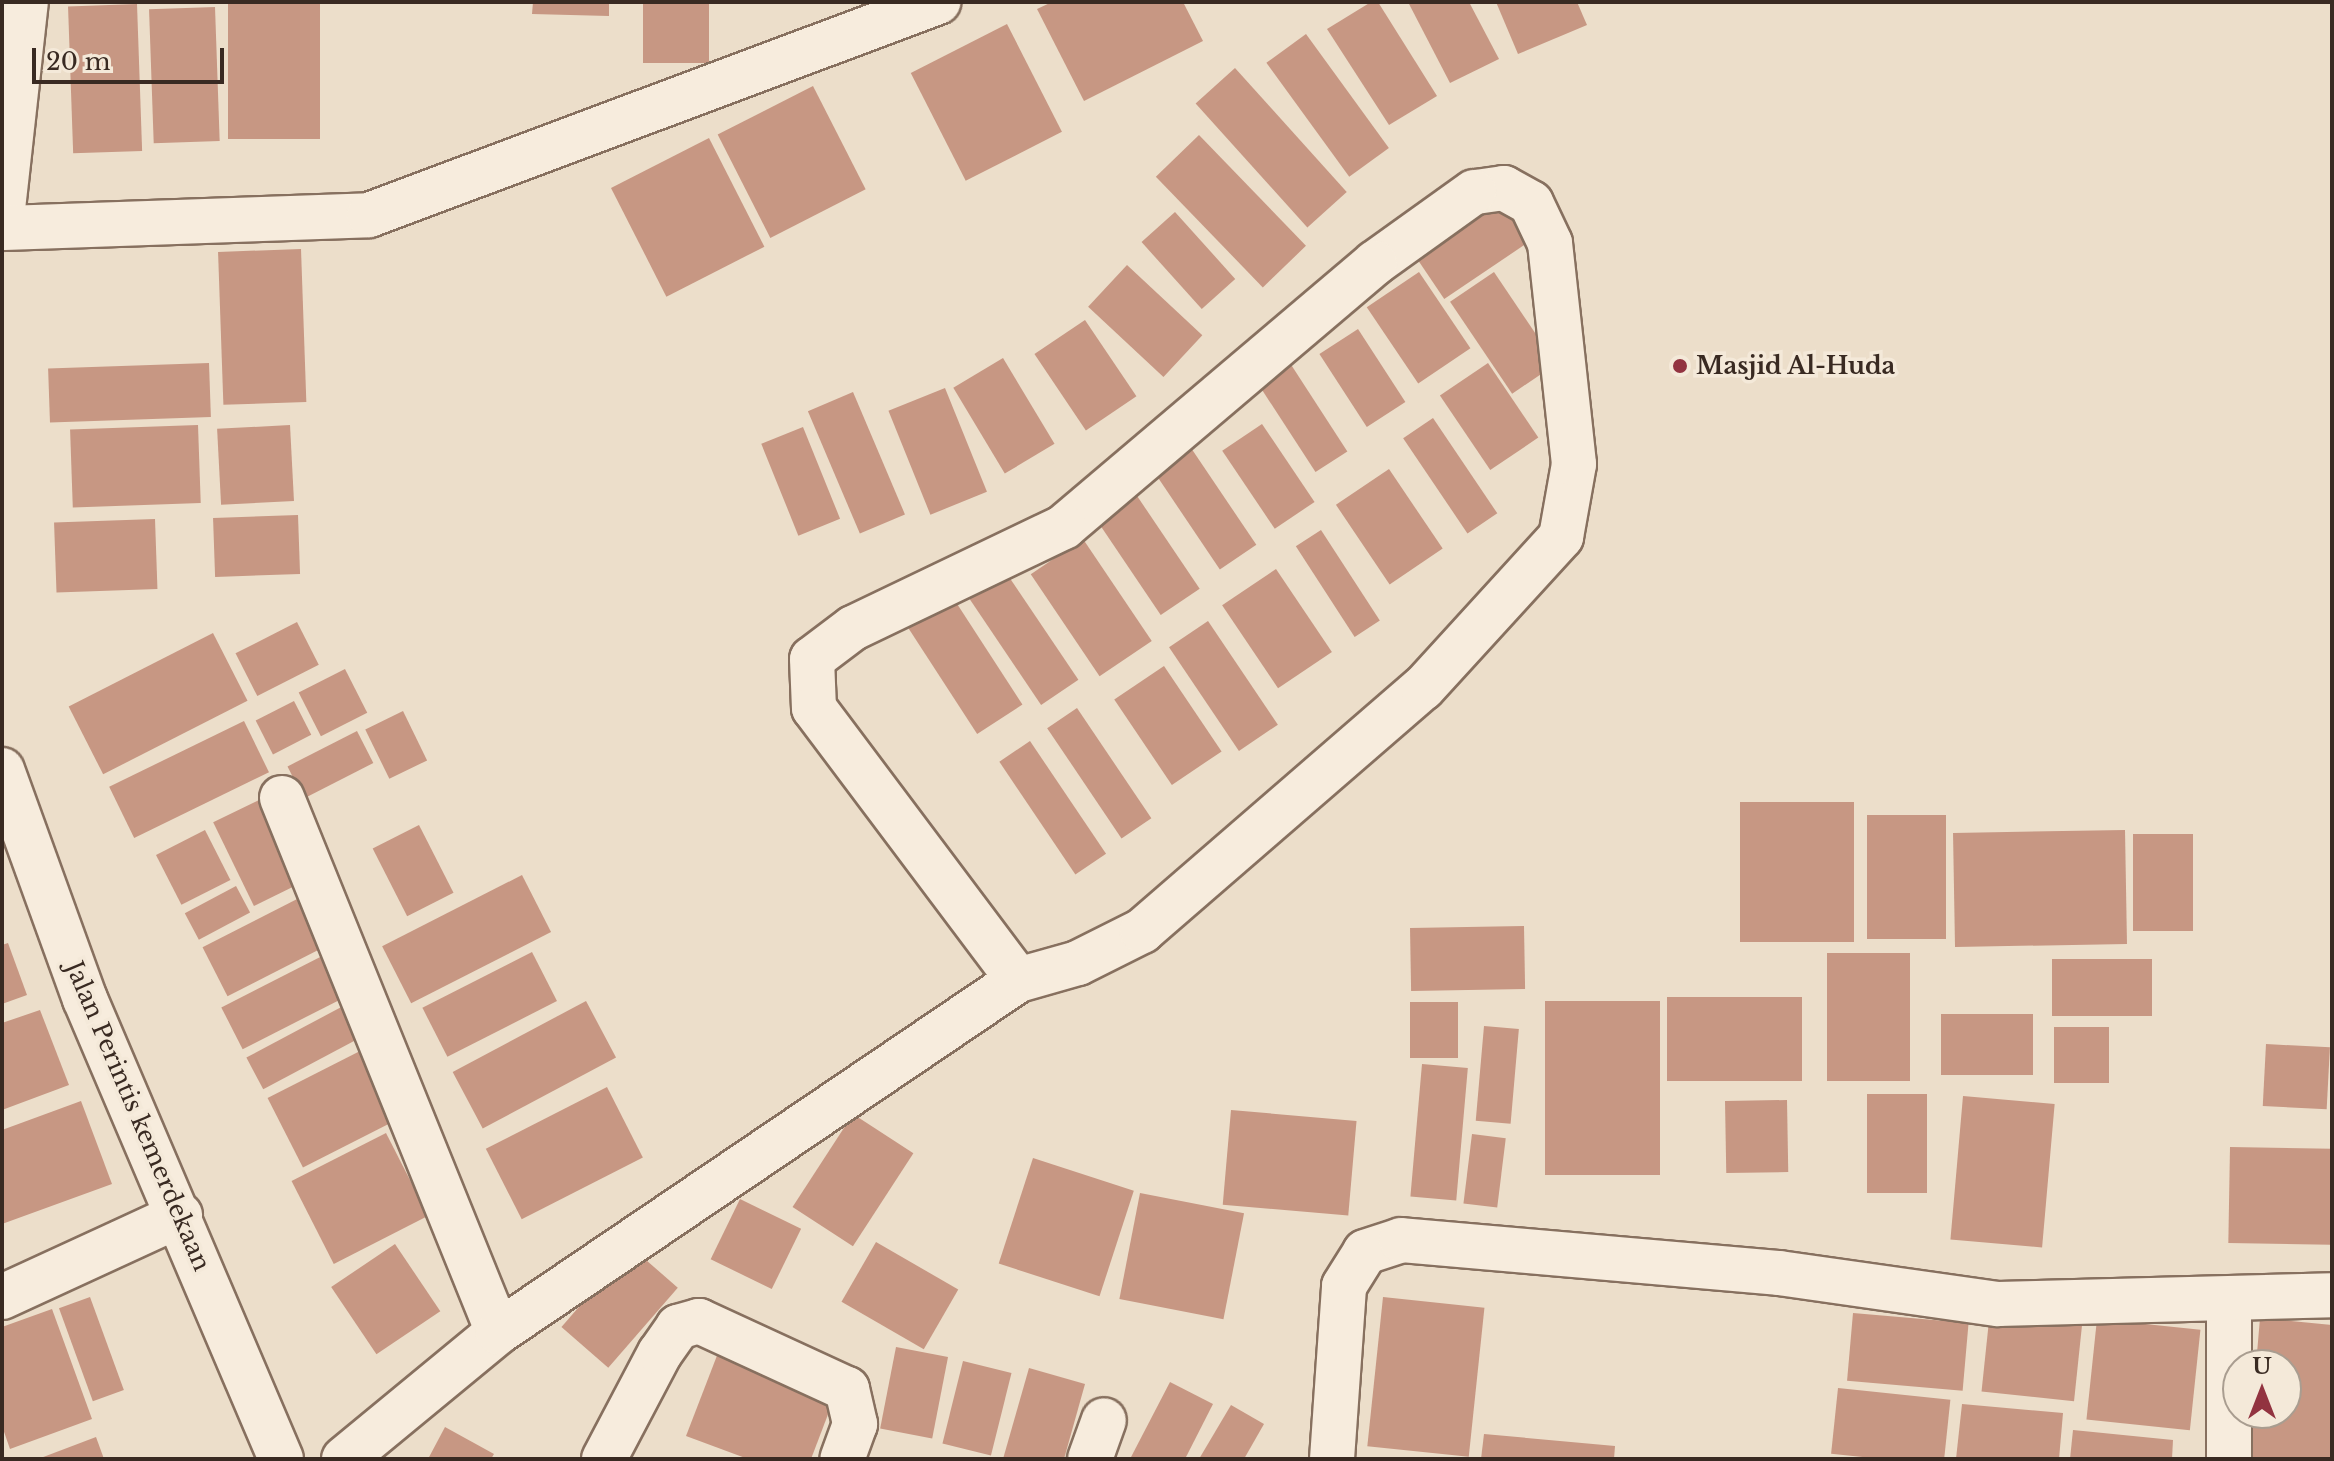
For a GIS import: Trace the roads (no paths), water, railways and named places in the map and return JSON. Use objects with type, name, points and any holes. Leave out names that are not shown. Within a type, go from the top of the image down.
[{"type":"street","points":[[2,218],[26,2]]},
{"type":"street","points":[[2,228],[369,215],[938,2]]},
{"type":"street","points":[[344,1459],[498,1332],[1018,980],[1078,963],[1142,931],[1423,688],[1561,537],[1574,464],[1550,243],[1531,203],[1504,188],[1474,192],[1375,263],[1064,527],[853,628],[812,659],[814,708],[1018,980]]},
{"type":"street","name":"Jalan Perintis kemerdekaan","points":[[2,770],[85,999],[180,1215],[281,1459]]},
{"type":"street","points":[[282,798],[498,1332]]},
{"type":"street","points":[[2,1297],[180,1215]]},
{"type":"street","points":[[1332,1459],[1344,1286],[1365,1252],[1401,1240],[1779,1273],[1998,1304],[2332,1295]]},
{"type":"street","points":[[2229,1299],[2229,1459]]},
{"type":"street","points":[[604,1459],[660,1353],[678,1327],[699,1321],[847,1389],[855,1424],[842,1459]]},
{"type":"place","name":"Masjid Al-Huda","points":[[1680,366]]}]
